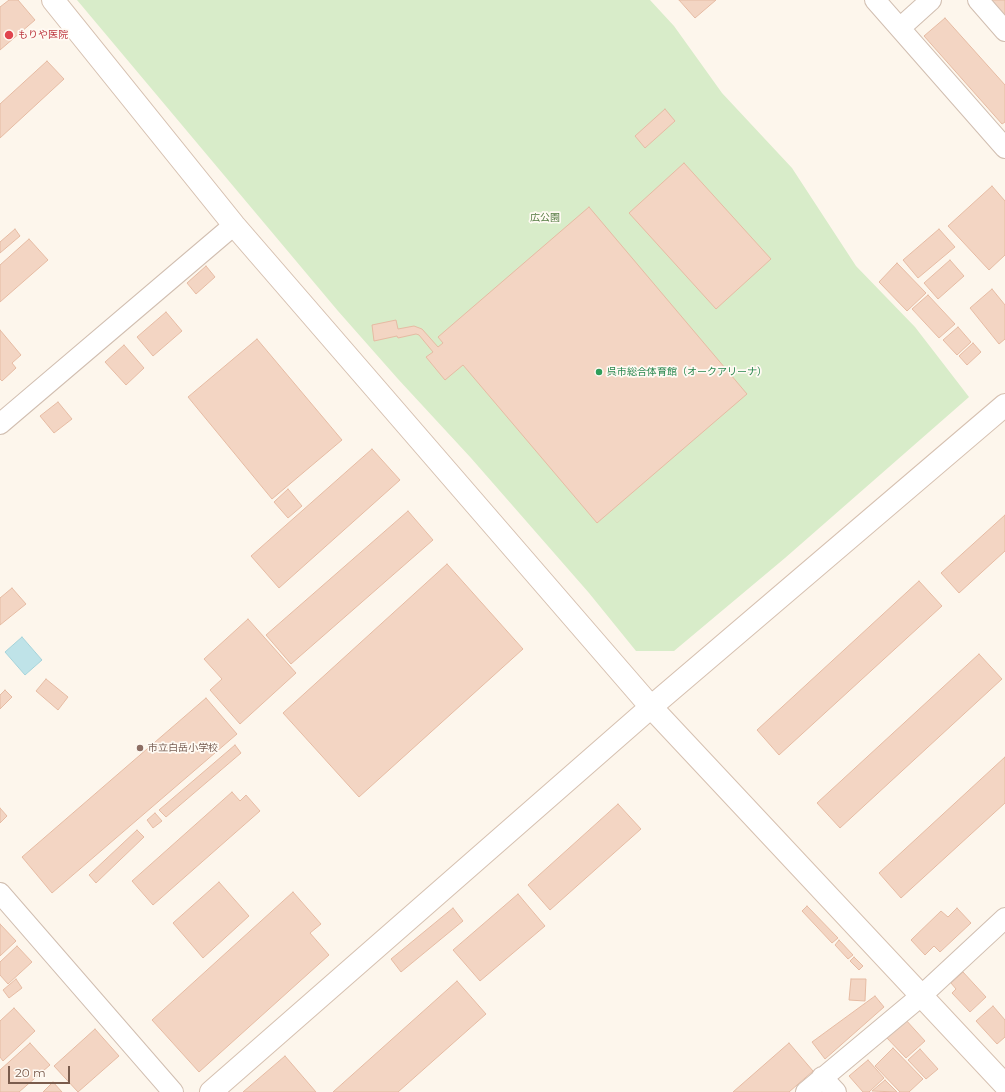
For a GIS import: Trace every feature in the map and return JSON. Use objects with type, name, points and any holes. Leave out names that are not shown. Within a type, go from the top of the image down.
[{"type":"street","points":[[53,0],[234,225],[651,707],[920,996],[1005,1085]]},
{"type":"street","points":[[875,0],[1005,148]]},
{"type":"street","points":[[900,28],[931,0]]},
{"type":"street","points":[[978,0],[1005,31]]},
{"type":"street","points":[[0,424],[234,225]]},
{"type":"street","points":[[211,1092],[651,707],[1003,410]]},
{"type":"street","points":[[0,893],[173,1092]]},
{"type":"street","points":[[806,1092],[920,996],[1005,918]]},
{"type":"street","points":[[822,1077],[836,1092]]},
{"type":"green space","name":"広公園","points":[[77,0],[650,0],[674,26],[722,93],[792,168],[856,266],[915,327],[969,397],[785,558],[674,651],[636,651],[589,593],[471,458],[338,311]]},
{"type":"water","points":[[22,637],[42,660],[25,675],[5,652]]},
{"type":"building","name":"もりや医院","points":[[9,0],[18,0],[35,20],[0,50],[0,7]]},
{"type":"building","points":[[679,0],[716,0],[695,18]]},
{"type":"building","points":[[989,0],[1005,0],[1005,18]]},
{"type":"building","points":[[945,18],[1005,85],[1005,122],[1002,124],[924,36]]},
{"type":"building","points":[[47,61],[64,79],[0,138],[0,104]]},
{"type":"building","points":[[665,109],[675,121],[645,148],[635,136]]},
{"type":"building","points":[[684,163],[771,259],[716,309],[629,213]]},
{"type":"building","points":[[992,186],[1005,201],[1005,255],[989,270],[948,226]]},
{"type":"building","name":"呉市総合体育館（オークアリーナ）","points":[[589,207],[747,394],[597,523],[463,365],[445,380],[426,357],[433,352],[419,335],[416,334],[398,338],[397,336],[374,341],[372,325],[396,320],[398,329],[414,326],[422,329],[438,347],[443,343],[438,337]]},
{"type":"building","points":[[15,229],[20,236],[0,253],[0,242]]},
{"type":"building","points":[[939,229],[955,247],[918,278],[903,260]]},
{"type":"building","points":[[29,239],[48,260],[0,302],[0,265]]},
{"type":"building","points":[[950,260],[964,276],[938,299],[924,283]]},
{"type":"building","points":[[897,263],[926,293],[907,311],[879,282]]},
{"type":"building","points":[[206,266],[215,277],[196,294],[187,283]]},
{"type":"building","points":[[992,289],[1005,305],[1005,339],[999,344],[970,308]]},
{"type":"building","points":[[928,295],[955,324],[939,338],[912,309]]},
{"type":"building","points":[[166,312],[182,331],[153,356],[137,337]]},
{"type":"building","points":[[958,327],[971,342],[957,355],[943,340]]},
{"type":"building","points":[[0,330],[21,355],[12,363],[16,368],[2,381],[0,379]]},
{"type":"building","points":[[257,339],[342,440],[272,499],[188,397]]},
{"type":"building","points":[[973,343],[981,352],[967,365],[959,356]]},
{"type":"building","points":[[124,345],[144,368],[126,385],[105,362]]},
{"type":"building","points":[[58,402],[72,419],[54,433],[40,416]]},
{"type":"building","points":[[372,449],[400,480],[279,588],[251,556]]},
{"type":"building","points":[[288,489],[302,506],[288,518],[274,502]]},
{"type":"building","points":[[408,511],[433,540],[291,664],[266,635]]},
{"type":"building","points":[[1005,515],[1005,551],[959,593],[941,573]]},
{"type":"building","points":[[447,564],[523,649],[359,797],[283,713]]},
{"type":"building","points":[[919,581],[942,606],[779,755],[757,730]]},
{"type":"building","points":[[12,588],[26,604],[0,625],[0,598]]},
{"type":"building","points":[[248,619],[296,673],[240,724],[210,690],[222,679],[204,659]]},
{"type":"building","points":[[979,654],[1002,679],[840,828],[817,803]]},
{"type":"building","points":[[46,679],[68,697],[58,710],[36,691]]},
{"type":"building","points":[[5,690],[12,697],[0,709],[0,695]]},
{"type":"building","points":[[206,698],[237,734],[52,893],[22,857]]},
{"type":"building","points":[[235,745],[241,753],[166,817],[159,810]]},
{"type":"building","points":[[1005,757],[1005,803],[901,898],[879,873]]},
{"type":"building","points":[[232,792],[240,801],[246,795],[260,811],[153,905],[132,881]]},
{"type":"building","points":[[618,804],[641,829],[550,910],[528,885]]},
{"type":"building","points":[[0,808],[7,816],[0,823]]},
{"type":"building","points":[[155,813],[162,821],[153,828],[147,820]]},
{"type":"building","points":[[137,830],[144,837],[96,883],[89,875]]},
{"type":"building","points":[[219,882],[249,916],[203,958],[173,923]]},
{"type":"building","points":[[293,892],[321,924],[310,933],[329,955],[199,1072],[152,1020]]},
{"type":"building","points":[[518,894],[545,926],[480,981],[453,950]]},
{"type":"building","points":[[807,906],[838,938],[832,943],[802,911]]},
{"type":"building","points":[[453,908],[463,921],[401,972],[391,959]]},
{"type":"building","points":[[957,908],[971,923],[940,952],[934,946],[925,955],[911,940],[941,911],[948,917]]},
{"type":"building","points":[[0,924],[16,941],[0,956]]},
{"type":"building","points":[[839,940],[853,955],[848,959],[835,945]]},
{"type":"building","points":[[17,946],[32,962],[8,984],[0,975],[0,962]]},
{"type":"building","points":[[854,957],[863,966],[859,970],[850,961]]},
{"type":"building","points":[[963,972],[986,997],[970,1012],[952,993],[956,989],[951,983]]},
{"type":"building","points":[[16,979],[22,988],[9,998],[3,990]]},
{"type":"building","points":[[851,979],[866,979],[865,1001],[849,1000]]},
{"type":"building","points":[[457,981],[486,1014],[398,1092],[333,1092]]},
{"type":"building","points":[[875,996],[884,1007],[825,1059],[812,1042]]},
{"type":"building","points":[[993,1006],[1005,1020],[1005,1037],[997,1044],[976,1021]]},
{"type":"building","points":[[14,1008],[35,1031],[3,1061],[0,1057],[0,1021]]},
{"type":"building","points":[[905,1019],[925,1041],[906,1058],[886,1037]]},
{"type":"building","points":[[95,1029],[119,1056],[78,1092],[54,1066]]},
{"type":"building","points":[[30,1043],[50,1065],[19,1092],[0,1092],[0,1070]]},
{"type":"building","points":[[789,1043],[813,1071],[789,1092],[733,1092]]},
{"type":"building","points":[[893,1048],[923,1079],[909,1092],[900,1092],[875,1066]]},
{"type":"building","points":[[920,1049],[938,1069],[926,1079],[908,1060]]},
{"type":"building","points":[[285,1056],[316,1092],[243,1092]]},
{"type":"building","points":[[868,1060],[884,1078],[869,1092],[863,1092],[849,1076]]},
{"type":"building","points":[[885,1080],[897,1092],[872,1091]]},
{"type":"building","points":[[53,1082],[62,1092],[43,1092]]},
{"type":"place","name":"もりや医院","points":[[9,35]]},
{"type":"place","name":"呉市総合体育館（オークアリーナ）","points":[[599,372]]},
{"type":"place","name":"市立白岳小学校","points":[[140,748]]}]
